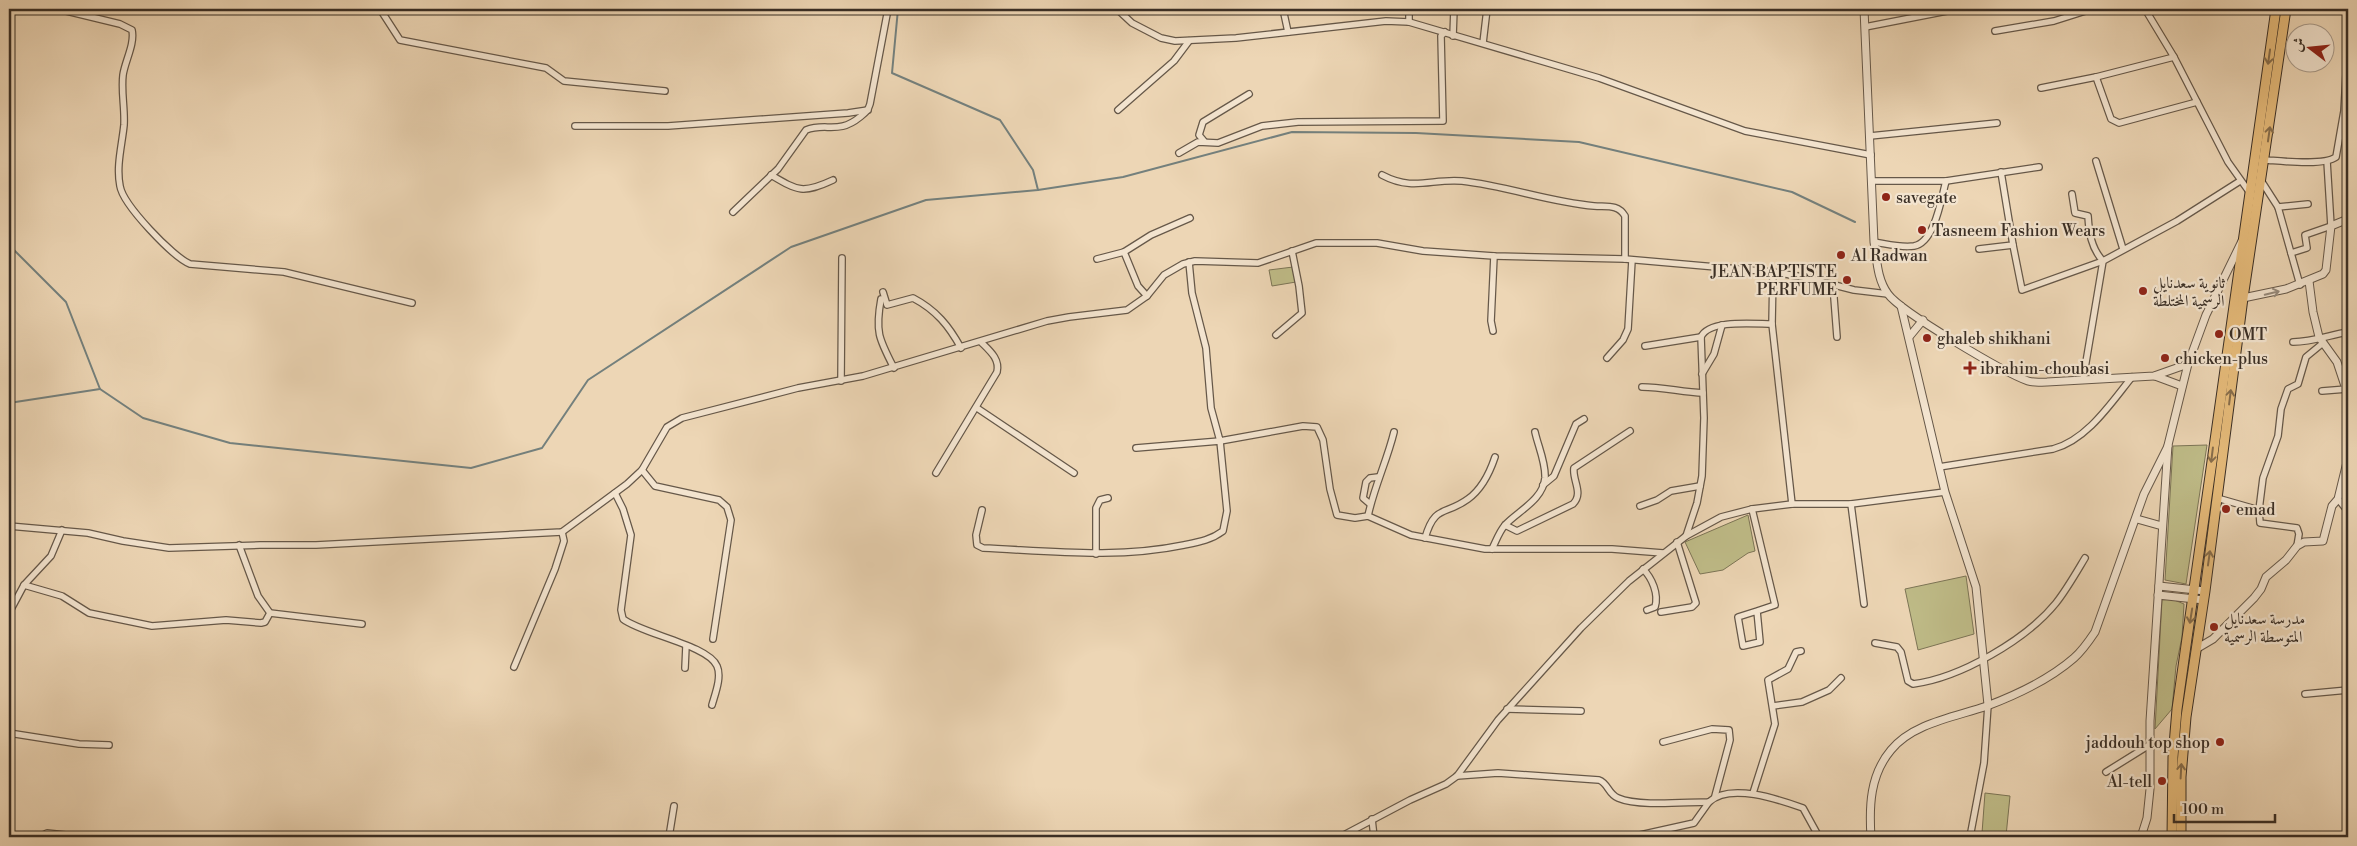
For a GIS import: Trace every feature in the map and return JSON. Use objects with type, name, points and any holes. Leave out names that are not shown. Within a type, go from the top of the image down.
[{"type":"highway","points":[[2172,837],[2174,735],[2276,9]]},
{"type":"highway","points":[[2181,837],[2182,752],[2205,595],[2243,298],[2286,9]]},
{"type":"street","points":[[58,9],[120,24],[132,30],[122,82],[124,124],[120,156],[120,186],[124,198],[168,250],[182,261],[190,264],[290,273],[412,303]]},
{"type":"street","points":[[380,9],[400,40],[546,68],[564,81],[665,91]]},
{"type":"street","points":[[733,212],[771,175],[806,130],[846,126],[868,110],[888,9]]},
{"type":"street","points":[[1117,9],[1132,23],[1161,38],[1188,41],[1288,32],[1386,20],[1409,22],[1599,78],[1745,131],[1871,155]]},
{"type":"street","points":[[1283,9],[1288,32]]},
{"type":"street","points":[[1409,9],[1409,22]]},
{"type":"street","points":[[1454,9],[1454,36]]},
{"type":"street","points":[[1482,43],[1487,9]]},
{"type":"street","points":[[1864,9],[1874,242],[1879,275],[1888,294],[1901,306],[1990,362],[2029,381],[2154,376],[2188,364]]},
{"type":"street","points":[[1995,31],[2054,21],[2092,9]]},
{"type":"street","points":[[2145,9],[2174,57],[2240,181],[2250,193]]},
{"type":"street","points":[[1865,26],[1946,11]]},
{"type":"street","points":[[1179,153],[1198,142],[1218,143],[1262,126],[1298,122],[1443,121],[1441,36],[1445,32]]},
{"type":"street","points":[[2265,160],[2327,160],[2336,157],[2344,111],[2348,39]]},
{"type":"street","points":[[1118,110],[1174,61],[1188,41]]},
{"type":"street","points":[[2041,88],[2096,77],[2174,57]]},
{"type":"street","points":[[2096,77],[2111,119],[2116,123],[2157,114],[2197,102]]},
{"type":"street","points":[[1204,141],[1199,136],[1203,122],[1249,94]]},
{"type":"street","points":[[575,126],[668,126],[868,110]]},
{"type":"street","points":[[1870,136],[1997,123]]},
{"type":"street","points":[[2243,298],[2272,293],[2309,281],[2323,274],[2326,270],[2331,226],[2327,160]]},
{"type":"street","points":[[2096,161],[2123,250]]},
{"type":"street","points":[[1871,181],[1946,181],[2039,167]]},
{"type":"street","points":[[2001,172],[2022,290],[2103,261],[2177,221],[2240,181]]},
{"type":"street","points":[[771,175],[796,189],[821,186],[833,180]]},
{"type":"street","points":[[1382,175],[1411,184],[1460,181],[1517,190],[1566,203],[1616,207],[1625,216],[1625,259]]},
{"type":"street","points":[[1874,242],[1915,246],[1926,240],[1932,231],[1946,181]]},
{"type":"street","points":[[2261,186],[2278,207],[2300,284]]},
{"type":"street","points":[[2072,194],[2075,213],[2088,216],[2090,236],[2098,255],[2103,261],[2083,380]]},
{"type":"street","points":[[2278,207],[2308,204]]},
{"type":"street","points":[[1097,259],[1124,252],[1151,235],[1190,218]]},
{"type":"street","points":[[2290,253],[2308,248],[2305,235],[2348,219]]},
{"type":"street","points":[[2144,836],[2150,788],[2150,721],[2168,445],[2188,364],[2206,315],[2244,238]]},
{"type":"street","points":[[9,526],[88,533],[123,542],[169,548],[239,545],[316,545],[562,532],[615,493],[642,470],[667,428],[682,418],[798,388],[841,381],[894,368],[1069,316],[1127,310],[1147,296],[1164,275],[1174,268],[1190,262],[1258,263],[1316,243],[1377,243],[1423,251],[1494,256],[1625,259],[1773,272],[1888,294]]},
{"type":"street","points":[[1979,249],[2013,244]]},
{"type":"street","points":[[1276,335],[1302,313],[1292,251]]},
{"type":"street","points":[[1124,252],[1138,286],[1147,296]]},
{"type":"street","points":[[1493,331],[1491,321],[1494,256]]},
{"type":"street","points":[[841,381],[842,258]]},
{"type":"street","points":[[1607,358],[1623,340],[1628,329],[1632,260]]},
{"type":"street","points":[[982,510],[976,539],[977,545],[982,548],[1126,554],[1169,548],[1213,538],[1223,531],[1227,511],[1220,441],[1211,408],[1206,348],[1192,293],[1190,262]]},
{"type":"street","points":[[1773,272],[1772,324],[1792,504]]},
{"type":"street","points":[[2309,281],[2313,312],[2321,340],[2337,362],[2348,392],[2322,391]]},
{"type":"street","points":[[1833,285],[1837,337]]},
{"type":"street","points":[[883,292],[887,305],[912,298],[939,316],[949,326],[961,348]]},
{"type":"street","points":[[880,299],[877,323],[880,340],[894,368]]},
{"type":"street","points":[[1901,306],[1945,492],[1976,587],[1988,705],[1984,762],[1970,837]]},
{"type":"street","points":[[1909,337],[1923,320]]},
{"type":"street","points":[[1686,536],[1700,486],[1703,464],[1701,337],[1705,331],[1722,326],[1772,324]]},
{"type":"street","points":[[1702,374],[1714,354],[1722,326]]},
{"type":"street","points":[[2293,342],[2321,340],[2348,332]]},
{"type":"street","points":[[1645,346],[1701,337]]},
{"type":"street","points":[[2297,546],[2298,529],[2290,526],[2260,523],[2259,510],[2263,478],[2278,436],[2281,409],[2288,389],[2298,384],[2306,356],[2321,340]]},
{"type":"street","points":[[936,473],[994,379],[999,365],[992,353],[981,342]]},
{"type":"street","points":[[2154,376],[2182,386]]},
{"type":"street","points":[[1939,467],[2053,449],[2070,443],[2087,429],[2132,377]]},
{"type":"street","points":[[1642,387],[1659,387],[1671,391],[1703,393]]},
{"type":"street","points":[[977,408],[1074,472]]},
{"type":"street","points":[[1492,549],[1506,525],[1554,476],[1576,424],[1584,419]]},
{"type":"street","points":[[1136,448],[1220,441],[1303,426],[1317,426],[1323,440],[1333,506],[1337,515],[1355,518],[1368,516],[1411,535],[1492,549],[1612,548],[1663,553]]},
{"type":"street","points":[[1506,525],[1517,531],[1573,504],[1576,501],[1578,492],[1573,474],[1574,468],[1630,431]]},
{"type":"street","points":[[1368,516],[1378,477],[1389,452],[1394,432]]},
{"type":"street","points":[[1535,432],[1545,478],[1543,486]]},
{"type":"street","points":[[1871,837],[1870,816],[1873,785],[1878,771],[1892,749],[1916,731],[1988,705],[2047,676],[2073,659],[2084,648],[2098,626],[2150,478],[2168,445]]},
{"type":"street","points":[[1425,538],[1430,522],[1438,513],[1462,503],[1473,495],[1488,475],[1495,457]]},
{"type":"street","points":[[2196,649],[2213,640],[2254,598],[2261,589],[2266,577],[2286,560],[2297,546],[2304,542],[2323,541],[2332,506],[2338,499],[2348,458]]},
{"type":"street","points":[[642,470],[655,486],[719,500],[727,507],[731,520],[713,639]]},
{"type":"street","points":[[1370,504],[1363,498],[1364,489],[1370,478],[1378,477]]},
{"type":"street","points":[[1640,506],[1658,500],[1671,491],[1700,486]]},
{"type":"street","points":[[1340,837],[1372,819],[1446,784],[1457,776],[1507,710],[1581,628],[1643,569],[1686,536],[1721,517],[1752,509],[1792,504],[1851,504],[1945,492]]},
{"type":"street","points":[[615,493],[623,509],[631,535],[621,610],[623,619],[705,655],[717,666],[718,679],[712,705]]},
{"type":"street","points":[[1096,554],[1096,508],[1100,500],[1108,498]]},
{"type":"street","points":[[2218,498],[2259,510]]},
{"type":"street","points":[[2338,499],[2347,508],[2348,518]]},
{"type":"street","points":[[1851,504],[1864,604]]},
{"type":"street","points":[[1752,509],[1775,604],[1774,607],[1757,611],[1738,617],[1744,646],[1760,642],[1757,611]]},
{"type":"street","points":[[2136,519],[2162,526]]},
{"type":"street","points":[[9,613],[24,585],[45,564],[62,530]]},
{"type":"street","points":[[514,666],[555,569],[564,541],[562,532]]},
{"type":"street","points":[[1662,612],[1692,608],[1696,603],[1677,542]]},
{"type":"street","points":[[239,545],[258,596],[270,613],[362,624]]},
{"type":"street","points":[[1875,643],[1897,647],[1901,652],[1908,681],[1913,684],[1935,679],[1984,660],[2044,615],[2056,603],[2086,558]]},
{"type":"street","points":[[1643,569],[1652,577],[1657,603],[1655,607],[1647,610]]},
{"type":"street","points":[[24,585],[62,596],[90,613],[152,626],[226,620],[265,622],[270,613]]},
{"type":"street","points":[[2159,586],[2194,594]]},
{"type":"street","points":[[2158,595],[2205,595]]},
{"type":"street","points":[[9,644],[9,649]]},
{"type":"street","points":[[685,668],[686,646]]},
{"type":"street","points":[[1753,793],[1775,724],[1768,680],[1788,670],[1796,652],[1801,651]]},
{"type":"street","points":[[1773,706],[1802,702],[1829,690],[1842,678]]},
{"type":"street","points":[[2305,694],[2348,690]]},
{"type":"street","points":[[1507,710],[1581,711]]},
{"type":"street","points":[[1631,837],[1694,823],[1715,796],[1730,740],[1729,730],[1712,729],[1663,742]]},
{"type":"street","points":[[9,733],[80,744],[108,745]]},
{"type":"street","points":[[2106,772],[2151,744]]},
{"type":"street","points":[[1457,776],[1498,773],[1595,779],[1605,783],[1616,797],[1629,801],[1709,802]]},
{"type":"street","points":[[1715,796],[1753,793],[1804,808],[1819,837]]},
{"type":"street","points":[[670,837],[674,806]]},
{"type":"street","points":[[1372,819],[1374,837]]},
{"type":"street","points":[[38,837],[47,833],[84,837]]},
{"type":"shaded area","points":[[1293,267],[1296,282],[1272,286],[1269,270]]},
{"type":"shaded area","points":[[2207,445],[2186,584],[2165,580],[2173,446]]},
{"type":"shaded area","points":[[1748,515],[1755,551],[1748,553],[1723,570],[1700,574],[1685,542]]},
{"type":"shaded area","points":[[1966,576],[1974,634],[1918,650],[1905,589]]},
{"type":"shaded area","points":[[2172,599],[2184,604],[2182,637],[2176,666],[2172,709],[2155,729],[2162,600]]},
{"type":"shaded area","points":[[1985,793],[2010,796],[2006,836],[1982,833]]},
{"type":"waterway","points":[[898,9],[892,73],[1000,120],[1033,170],[1038,190]]},
{"type":"waterway","points":[[9,245],[66,302],[100,389],[143,418],[230,443],[471,468],[542,448],[588,380],[791,247],[926,200],[1038,190],[1123,177],[1292,132],[1416,133],[1579,142],[1792,192],[1855,222]]},
{"type":"waterway","points":[[9,403],[100,389]]},
{"type":"place","name":"savegate","points":[[1886,197]]},
{"type":"place","name":"Tasneem Fashion Wears","points":[[1922,230]]},
{"type":"place","name":"Al Radwan","points":[[1841,255]]},
{"type":"place","name":"JEAN BAPTISTE PERFUME","points":[[1847,280]]},
{"type":"place","name":"ثانوية سعدنايل الرسمية المختلطة","points":[[2143,291]]},
{"type":"place","name":"OMT","points":[[2219,334]]},
{"type":"place","name":"ghaleb shikhani","points":[[1927,338]]},
{"type":"place","name":"chicken-plus","points":[[2165,358]]},
{"type":"place","name":"ibrahim-choubasi","points":[[1970,368]]},
{"type":"place","name":"emad","points":[[2226,509]]},
{"type":"place","name":"مدرسة سعدنايل المتوسطة الرسمية","points":[[2214,627]]},
{"type":"place","name":"jaddouh top shop","points":[[2220,742]]},
{"type":"place","name":"Al-tell","points":[[2162,781]]}]
